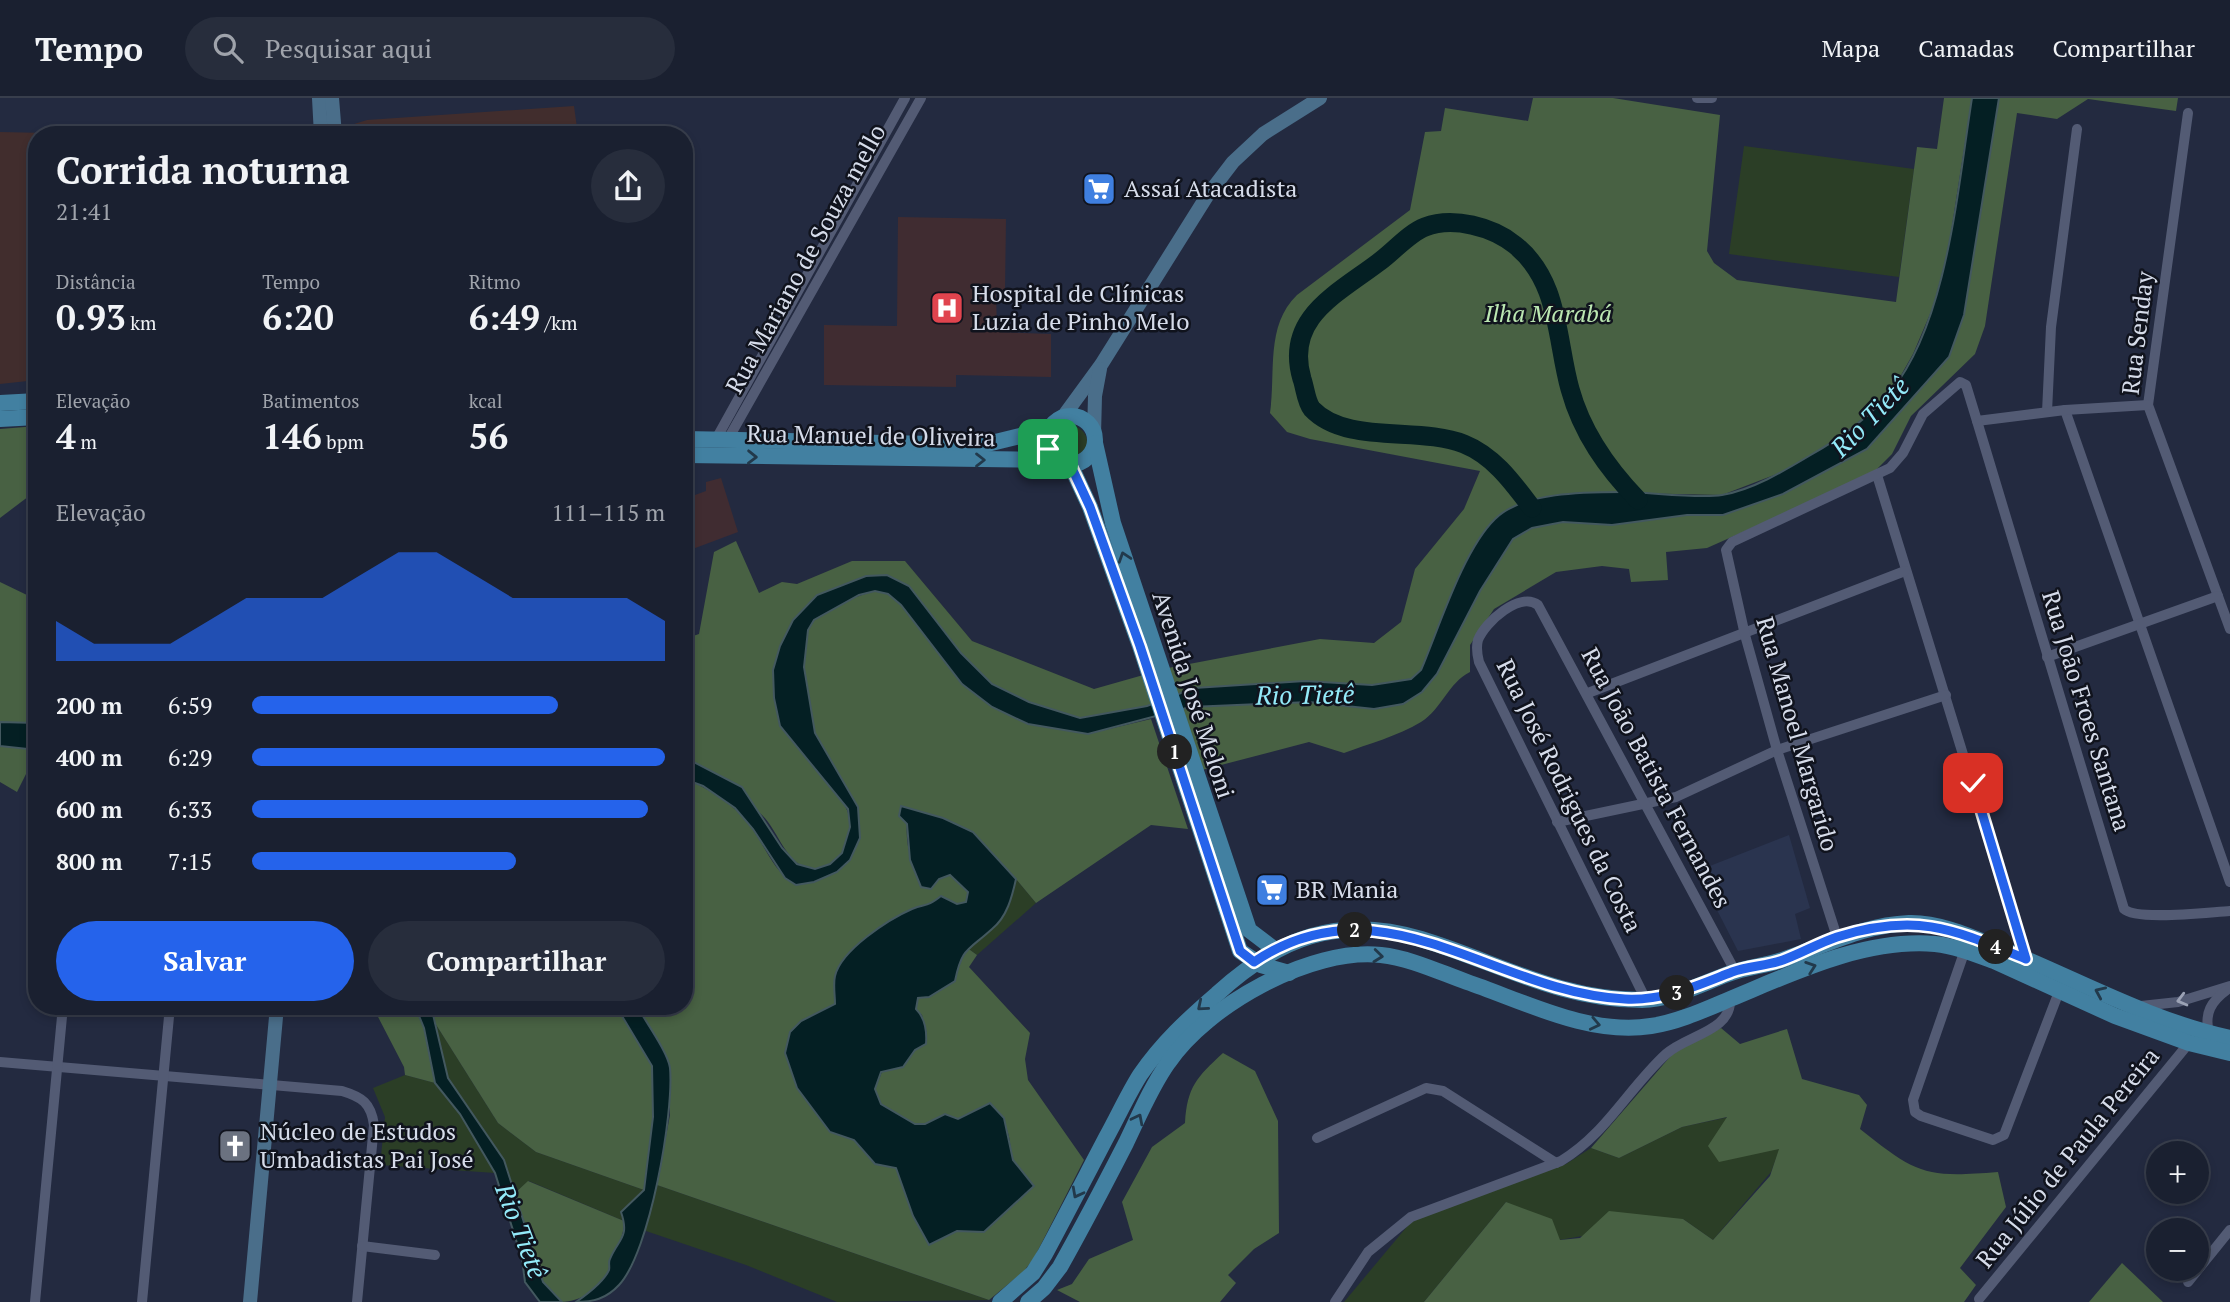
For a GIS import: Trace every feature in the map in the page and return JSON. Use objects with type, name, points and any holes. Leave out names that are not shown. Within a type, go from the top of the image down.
[{"type":"main road","points":[[0,403],[28,401]]},
{"type":"main road","points":[[0,419],[28,417]]},
{"type":"main road","points":[[1063,417],[1079,417],[1091,427],[1094,439],[1089,456],[1063,462],[1046,442],[1049,429],[1063,417]]},
{"type":"main road","name":"Rua Manuel de Oliveira","points":[[693,439],[983,445],[1049,429]]},
{"type":"main road","name":"Avenida José Meloni","points":[[1094,439],[1112,523],[1146,646],[1177,738],[1249,930],[1274,948]]},
{"type":"main road","name":"Rua Manuel de Oliveira","points":[[693,455],[1063,462]]},
{"type":"main road","name":"Avenida José Meloni","points":[[1063,462],[1090,507],[1146,646]]},
{"type":"main road","name":"Avenida José Meloni","points":[[1177,738],[1240,951],[1254,962]]},
{"type":"main road","points":[[1000,1302],[1032,1273],[1045,1254],[1138,1079],[1154,1056],[1186,1020],[1274,948],[1330,933],[1365,928],[1391,932],[1421,939],[1554,989],[1602,998],[1646,1000],[1671,996],[1735,971],[1782,960],[1837,937],[1886,926],[1911,923],[1930,925],[2026,959],[2132,1007],[2209,1034],[2230,1038]]},
{"type":"main road","points":[[1028,1302],[1059,1267],[1168,1062],[1196,1031],[1252,991],[1289,973],[1339,957],[1381,955],[1403,959],[1587,1023],[1619,1028],[1664,1023],[1854,953],[1905,944],[1936,944],[1965,950],[2060,989],[2115,1016],[2189,1043],[2230,1053]]},
{"type":"main road","points":[[1254,962],[1289,973]]},
{"type":"street","points":[[319,98],[321,126]]},
{"type":"street","points":[[332,98],[334,126]]},
{"type":"street","name":"Rua Mariano de Souza mello","points":[[721,441],[905,98]]},
{"type":"street","name":"Rua Mariano de Souza mello","points":[[721,441],[921,98]]},
{"type":"street","name":"Avenida José Meloni","points":[[1063,417],[1101,365],[1206,196],[1233,162],[1263,134],[1320,98]]},
{"type":"street","points":[[1698,98],[1712,98]]},
{"type":"street","name":"Rua Senday","points":[[2188,113],[2148,405],[2230,629]]},
{"type":"street","points":[[2047,412],[2051,327],[2077,129]]},
{"type":"street","name":"Avenida José Meloni","points":[[1094,439],[1095,396],[1101,365]]},
{"type":"street","name":"Rua João Froes Santana","points":[[1877,475],[1897,462],[1923,414],[1954,384],[1961,382],[1966,385],[2126,912],[2143,915],[2230,911]]},
{"type":"street","points":[[1977,421],[2065,410],[2148,405]]},
{"type":"street","points":[[2065,410],[2230,881]]},
{"type":"street","points":[[1877,475],[2026,959]]},
{"type":"street","name":"Rua Manoel Margarido","points":[[1837,937],[1777,751],[1726,554],[1732,542],[1877,475]]},
{"type":"street","points":[[1588,693],[1745,635],[1905,571]]},
{"type":"street","points":[[2047,657],[2218,596]]},
{"type":"street","name":"Rua José Rodrigues da Costa","points":[[1538,605],[1533,601],[1521,601],[1492,621],[1479,636],[1477,653],[1646,1000]]},
{"type":"street","name":"Rua João Batista Fernandes","points":[[1538,605],[1648,804],[1735,971]]},
{"type":"street","points":[[1557,822],[1676,797],[1777,751],[1946,695]]},
{"type":"street","points":[[1965,950],[1913,1100],[1915,1112],[1921,1116],[1993,1140],[2004,1135],[2060,989]]},
{"type":"street","points":[[2132,1007],[2178,1002],[2230,987]]},
{"type":"street","points":[[2209,1034],[2206,1016],[2210,1007],[2230,987]]},
{"type":"street","points":[[1335,1302],[1368,1252],[1411,1217],[1556,1163],[1595,1137],[1666,1054],[1724,1021],[1731,1010],[1730,999]]},
{"type":"street","points":[[35,1302],[62,1015]]},
{"type":"street","points":[[142,1302],[169,1015]]},
{"type":"street","points":[[250,1302],[276,1015]]},
{"type":"street","name":"Rua Júlio de Paula Pereira","points":[[1979,1299],[2189,1043]]},
{"type":"street","points":[[0,1062],[342,1091],[366,1101],[372,1111],[374,1125],[357,1302]]},
{"type":"street","points":[[1317,1139],[1426,1087],[1443,1091],[1556,1163]]},
{"type":"street","points":[[2188,1282],[2230,1230]]},
{"type":"street","points":[[362,1246],[435,1255]]},
{"type":"shaded area","points":[[574,106],[577,126],[350,126],[367,120]]},
{"type":"shaded area","points":[[0,132],[28,133],[28,381],[0,384]]},
{"type":"shaded area","name":"Hospital de Clínicas Luzia de Pinho Melo","points":[[898,217],[1006,219],[1005,291],[996,291],[997,332],[1051,334],[1051,377],[956,375],[956,387],[824,385],[824,325],[897,326]]},
{"type":"shaded area","points":[[721,478],[738,532],[693,549],[693,496],[706,491],[706,482]]},
{"type":"shaded area","points":[[1789,835],[1810,908],[1795,914],[1801,939],[1738,951],[1697,871]]},
{"type":"green space","name":"Ilha Marabá","points":[[1533,98],[1613,98],[1720,115],[1707,251],[1714,263],[1737,280],[1896,302],[1917,147],[1937,149],[1944,98],[1972,98],[1948,251],[1933,307],[1913,354],[1892,391],[1843,436],[1787,470],[1722,495],[1582,492],[1515,506],[1421,670],[1411,679],[1372,685],[1305,681],[1194,688],[1147,706],[1080,718],[1029,702],[992,684],[961,653],[866,576],[780,646],[835,791],[848,814],[850,824],[845,846],[837,859],[828,865],[804,867],[795,861],[762,815],[693,763],[693,636],[699,634],[714,552],[736,541],[759,593],[782,582],[797,584],[852,561],[905,561],[972,641],[1094,689],[1168,668],[1320,639],[1374,643],[1401,622],[1415,569],[1464,509],[1480,471],[1310,439],[1287,432],[1270,413],[1274,350],[1280,321],[1297,295],[1410,210],[1425,132],[1441,131],[1445,108],[1528,121]]},
{"type":"green space","points":[[1999,98],[2178,98],[2176,111],[2088,99],[2057,119],[2017,113],[1985,326],[1975,354],[1911,416],[1892,454],[1871,475],[1707,548],[1666,552],[1668,580],[1631,582],[1629,569],[1602,566],[1556,572],[1494,609],[1470,645],[1470,672],[1456,683],[1428,717],[1403,731],[1344,753],[1309,742],[1202,770],[1181,710],[1190,707],[1309,702],[1374,709],[1403,704],[1513,539],[1532,528],[1563,522],[1612,525],[1687,515],[1723,515],[1867,449],[1949,357],[1964,315]]},
{"type":"green space","points":[[1744,146],[1914,169],[1899,277],[1729,254]]},
{"type":"green space","points":[[1071,426],[1082,431],[1087,442],[1082,453],[1071,458],[1060,453],[1055,442],[1060,431]]},
{"type":"green space","points":[[28,427],[28,497],[0,518],[0,429]]},
{"type":"green space","points":[[0,582],[28,596],[28,723],[0,722]]},
{"type":"green space","points":[[875,591],[888,594],[901,605],[992,707],[1028,724],[1088,734],[1151,719],[1188,829],[1151,825],[1036,903],[1016,879],[907,824],[908,849],[921,887],[950,875],[968,892],[966,902],[957,904],[941,897],[902,914],[867,936],[839,966],[834,979],[835,1004],[801,1021],[830,1132],[854,1140],[875,1164],[896,1167],[913,1216],[929,1245],[957,1231],[984,1232],[1009,1166],[1008,1134],[1002,1119],[990,1103],[958,1119],[945,1114],[925,1124],[915,1124],[881,1104],[875,1089],[882,1072],[903,1067],[927,1034],[922,1015],[916,1009],[918,998],[955,981],[959,958],[966,947],[977,955],[969,967],[1030,1033],[1025,1059],[1028,1080],[1084,1160],[1034,1258],[1024,1271],[989,1300],[657,1185],[670,1115],[670,1064],[642,1015],[693,1015],[693,783],[713,793],[739,813],[776,867],[796,885],[837,872],[858,807],[828,761],[815,732],[805,676],[805,644],[808,631],[818,617]]},
{"type":"green space","points":[[0,746],[28,749],[28,772],[17,792],[0,782]]},
{"type":"green space","points":[[1016,879],[1036,903],[977,955],[966,947],[986,933],[999,919],[1009,902]]},
{"type":"green space","points":[[377,1015],[419,1015],[424,1028],[435,1083],[405,1075],[404,1067]]},
{"type":"green space","points":[[433,1015],[621,1015],[652,1065],[653,1117],[644,1190],[536,1152],[498,1123],[435,1023]]},
{"type":"green space","points":[[435,1023],[498,1123],[536,1152],[644,1190],[621,1212],[624,1221],[529,1181],[514,1194],[504,1160],[448,1078]]},
{"type":"green space","points":[[1721,1028],[1740,1044],[1787,1029],[1802,1079],[1859,1095],[1867,1105],[1860,1129],[1909,1164],[1937,1173],[1998,1172],[2006,1207],[1960,1268],[1976,1285],[1964,1302],[1424,1302],[1506,1202],[1552,1219],[1560,1240],[1580,1238],[1609,1211],[1683,1219],[1713,1240],[1770,1176],[1779,1149],[1719,1162],[1708,1146],[1727,1117],[1682,1127],[1619,1158],[1591,1148],[1675,1051]]},
{"type":"green space","points":[[1223,1053],[1255,1071],[1278,1121],[1279,1233],[1254,1249],[1228,1275],[1236,1283],[1220,1302],[1080,1302],[1057,1290],[1072,1284],[1089,1259],[1133,1240],[1122,1202],[1152,1147],[1185,1123],[1191,1091],[1206,1069]]},
{"type":"green space","points":[[405,1075],[435,1083],[460,1114],[495,1173],[380,1165],[385,1117],[373,1088]]},
{"type":"green space","points":[[1729,1117],[1780,1148],[1771,1172],[1713,1240],[1683,1219],[1559,1240],[1506,1202],[1424,1302],[1344,1302],[1410,1223],[1435,1210],[1566,1164],[1591,1148],[1619,1158],[1682,1127]]},
{"type":"green space","points":[[528,1181],[624,1221],[622,1236],[609,1260],[606,1275],[597,1287],[583,1296],[562,1302],[543,1283],[514,1194]]},
{"type":"green space","points":[[657,1185],[989,1300],[837,1302],[746,1265],[643,1230]]},
{"type":"green space","points":[[2122,1263],[2163,1302],[2089,1302]]},
{"type":"water","name":"Rio Tietê","points":[[1972,98],[1999,98],[1964,315],[1949,357],[1867,449],[1783,494],[1723,515],[1687,515],[1612,525],[1563,522],[1532,528],[1513,539],[1480,591],[1437,674],[1422,692],[1403,704],[1374,709],[1309,702],[1190,707],[1088,734],[1028,724],[992,707],[962,684],[901,605],[888,594],[875,591],[859,595],[814,620],[808,630],[804,667],[815,733],[858,807],[860,838],[850,860],[837,872],[814,882],[796,885],[785,878],[753,829],[735,808],[693,782],[693,762],[742,787],[782,848],[797,864],[815,869],[830,864],[842,853],[850,827],[848,809],[780,726],[774,698],[773,670],[780,646],[793,620],[817,595],[866,576],[887,575],[909,586],[961,653],[992,684],[1029,702],[1080,718],[1147,706],[1194,688],[1305,681],[1372,685],[1411,679],[1421,670],[1472,550],[1495,519],[1507,510],[1521,503],[1573,493],[1622,492],[1700,496],[1733,493],[1789,468],[1853,427],[1873,410],[1891,391],[1910,362],[1926,328],[1948,251]]},
{"type":"water","points":[[0,722],[28,723],[28,749],[0,746]]},
{"type":"water","points":[[901,806],[943,818],[973,832],[1016,879],[1005,913],[997,924],[963,955],[955,981],[929,997],[918,998],[916,1009],[925,1025],[926,1044],[915,1050],[903,1067],[881,1072],[875,1089],[881,1104],[915,1124],[925,1124],[945,1114],[958,1119],[990,1103],[1004,1118],[1013,1160],[1034,1186],[984,1232],[957,1231],[929,1245],[913,1216],[896,1168],[875,1164],[854,1140],[830,1132],[797,1088],[785,1053],[790,1032],[801,1021],[835,1004],[834,979],[839,966],[867,936],[902,914],[929,904],[941,896],[957,904],[966,902],[968,892],[950,875],[939,879],[931,889],[921,887],[910,860],[907,824],[899,816]]},
{"type":"water","name":"Rio Tietê","points":[[419,1015],[433,1015],[448,1078],[504,1160],[543,1282],[562,1302],[540,1302],[525,1282],[522,1259],[495,1173],[460,1114],[435,1083],[424,1028]]},
{"type":"water","points":[[621,1015],[643,1015],[668,1061],[670,1089],[664,1148],[650,1214],[630,1268],[619,1285],[609,1294],[594,1300],[576,1302],[603,1280],[609,1270],[609,1260],[624,1233],[621,1212],[644,1190],[653,1117],[652,1066]]},
{"type":"waterway","points":[[1532,508],[1494,463],[1475,449],[1446,439],[1344,427],[1326,420],[1312,409],[1308,402],[1298,358],[1307,324],[1331,297],[1425,227],[1460,223],[1484,228],[1515,245],[1530,259],[1548,293],[1565,370],[1581,420],[1606,462],[1638,500]]},
{"type":"place","name":"Assaí Atacadista","points":[[1099,189]]},
{"type":"place","name":"Hospital de Clínicas Luzia de Pinho Melo","points":[[947,308]]},
{"type":"place","name":"BR Mania","points":[[1272,890]]},
{"type":"place","name":"Núcleo de Estudos Umbadistas Pai José","points":[[235,1146]]},
{"type":"route","points":[[1048,449],[1057,460],[1070,464],[1090,507],[1140,646],[1240,951],[1254,962],[1274,948],[1298,940],[1365,928],[1421,939],[1554,989],[1602,998],[1646,1000],[1671,996],[1735,971],[1782,960],[1837,937],[1911,923],[1940,926],[2026,959],[1973,783]]}]
